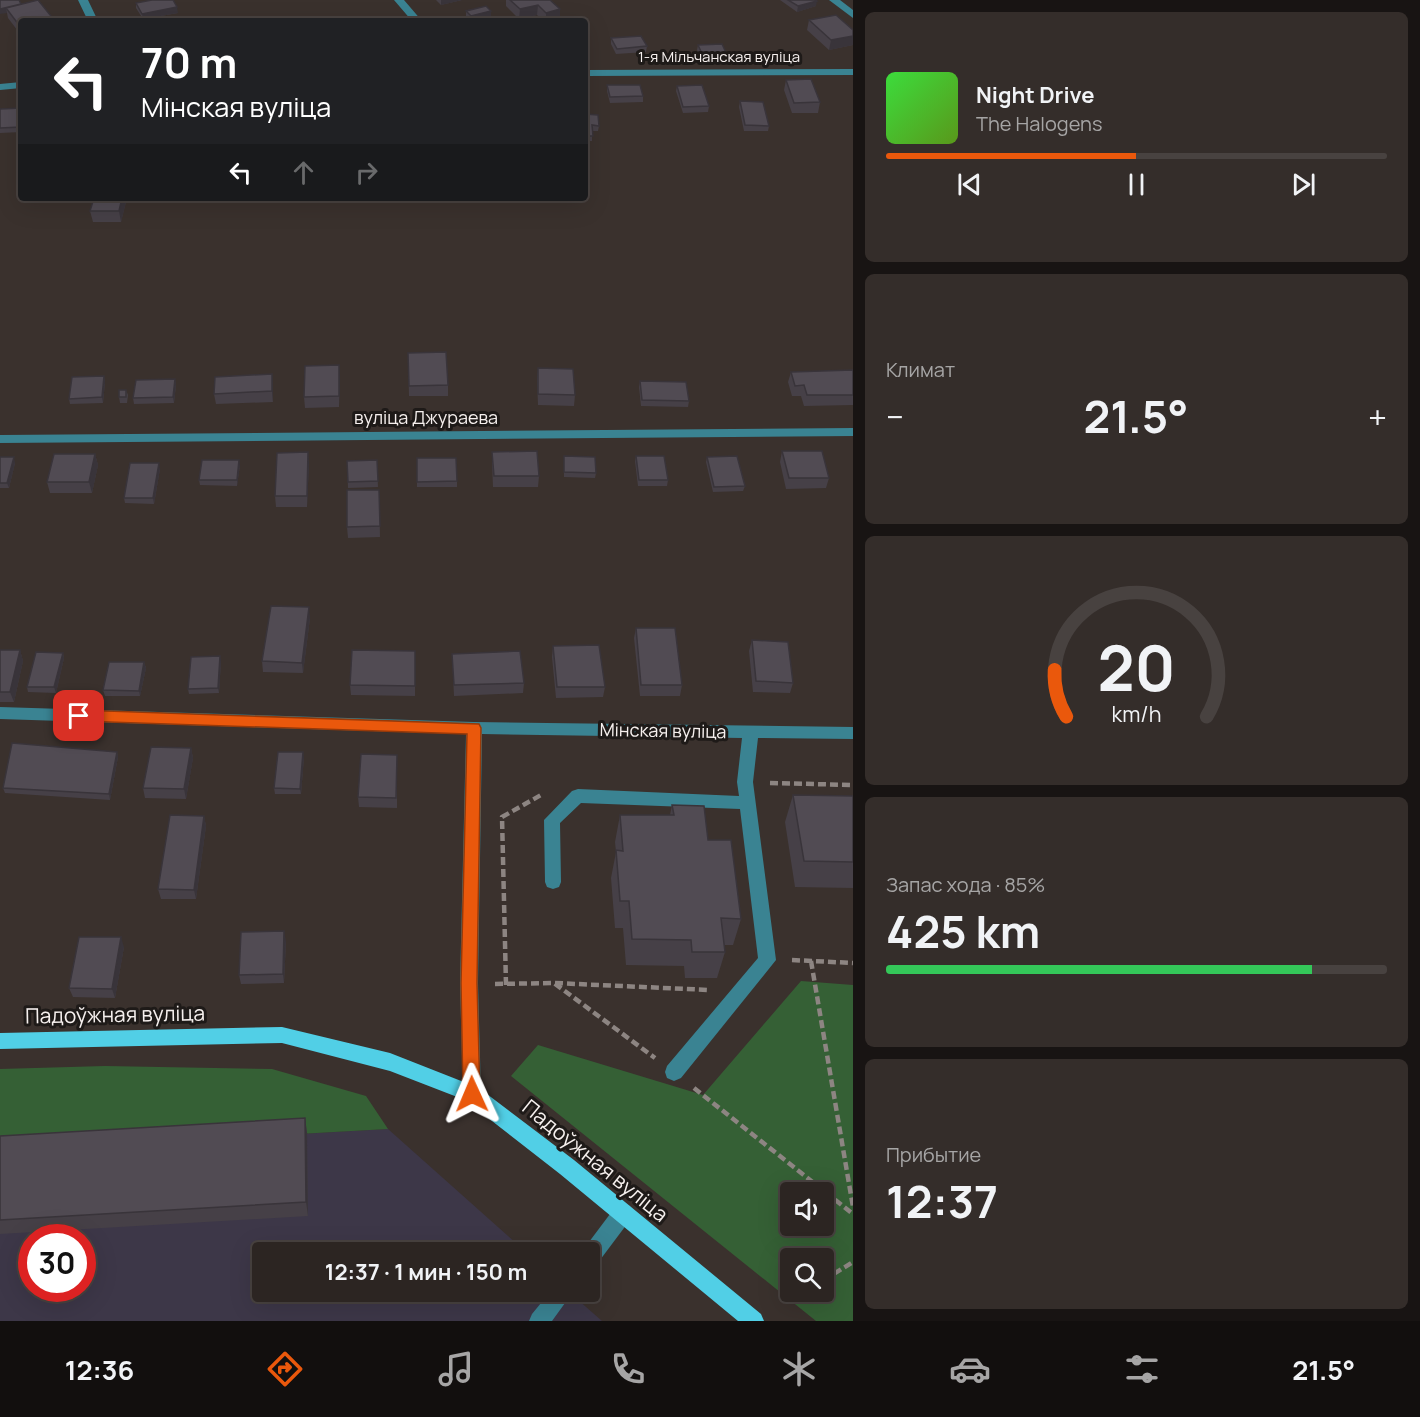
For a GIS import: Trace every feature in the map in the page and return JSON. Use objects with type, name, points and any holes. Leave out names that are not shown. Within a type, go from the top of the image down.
[{"type":"main road","name":"Падоўжная вуліца","points":[[0,1041],[282,1035],[390,1062],[472,1094],[567,1167],[754,1321]]},
{"type":"street","points":[[83,0],[92,18]]},
{"type":"street","points":[[399,0],[414,18]]},
{"type":"street","points":[[834,0],[853,15]]},
{"type":"street","name":"1-я Мільчанская вуліца","points":[[588,73],[853,72]]},
{"type":"street","points":[[0,87],[18,85]]},
{"type":"street","name":"вуліца Джураева","points":[[0,439],[853,432]]},
{"type":"street","name":"Мінская вуліца","points":[[0,713],[474,728],[853,733]]},
{"type":"street","points":[[472,1094],[469,983],[474,728]]},
{"type":"street","points":[[674,1072],[767,960],[746,803],[745,782],[751,732]]},
{"type":"street","points":[[553,882],[552,820],[578,796],[746,803]]},
{"type":"street","points":[[600,1244],[623,1214]]},
{"type":"street","points":[[539,1321],[555,1302]]},
{"type":"path","points":[[767,960],[853,963]]},
{"type":"path","points":[[811,961],[853,1207]]},
{"type":"path","points":[[554,983],[716,990]]},
{"type":"path","points":[[834,1274],[853,1262]]},
{"type":"shaded area","points":[[388,1129],[515,1242],[252,1242],[252,1302],[580,1302],[602,1321],[0,1321],[0,1151]]},
{"type":"green space","points":[[801,981],[853,985],[853,1321],[816,1321],[792,1302],[834,1302],[834,1248],[780,1248],[780,1292],[511,1076],[538,1045],[703,1095]]},
{"type":"green space","points":[[105,1066],[272,1069],[366,1096],[388,1129],[0,1151],[0,1069]]},
{"type":"building","points":[[0,0],[19,0],[21,4],[0,9]]},
{"type":"building","points":[[38,0],[51,16],[18,18],[18,24],[6,8]]},
{"type":"building","points":[[173,0],[177,7],[142,14],[136,3]]},
{"type":"building","points":[[510,0],[550,0],[560,9],[546,13],[538,5],[520,9]]},
{"type":"building","points":[[788,0],[816,0],[817,1],[798,6]]},
{"type":"building","points":[[486,6],[491,11],[471,16],[466,11]]},
{"type":"building","points":[[836,15],[853,30],[853,36],[831,40],[809,20]]},
{"type":"building","points":[[641,36],[647,46],[617,49],[611,38]]},
{"type":"building","points":[[722,44],[728,57],[704,58],[698,45]]},
{"type":"building","points":[[811,79],[820,102],[794,103],[786,80]]},
{"type":"building","points":[[607,85],[640,85],[643,96],[610,97]]},
{"type":"building","points":[[702,85],[709,106],[683,107],[677,86]]},
{"type":"building","points":[[740,101],[763,102],[769,126],[745,125]]},
{"type":"building","points":[[18,108],[18,127],[0,128],[0,109]]},
{"type":"building","points":[[588,114],[598,115],[599,126],[592,125],[593,136],[588,136]]},
{"type":"building","points":[[93,201],[121,201],[119,211],[90,211]]},
{"type":"building","points":[[446,352],[448,385],[409,386],[408,353]]},
{"type":"building","points":[[339,365],[339,396],[304,397],[305,366]]},
{"type":"building","points":[[538,368],[573,369],[575,395],[538,394]]},
{"type":"building","points":[[853,370],[853,395],[807,395],[804,385],[795,386],[791,372]]},
{"type":"building","points":[[272,374],[272,391],[214,394],[215,377]]},
{"type":"building","points":[[104,376],[102,397],[69,399],[72,377]]},
{"type":"building","points":[[175,379],[173,397],[133,398],[136,380]]},
{"type":"building","points":[[640,381],[686,382],[689,401],[642,400]]},
{"type":"building","points":[[119,390],[126,390],[126,397],[119,397]]},
{"type":"building","points":[[537,451],[539,476],[494,476],[492,452]]},
{"type":"building","points":[[782,451],[822,451],[829,478],[789,478]]},
{"type":"building","points":[[308,452],[307,496],[275,496],[277,453]]},
{"type":"building","points":[[54,454],[95,454],[89,482],[47,482]]},
{"type":"building","points":[[564,456],[595,457],[596,473],[564,472]]},
{"type":"building","points":[[636,456],[664,456],[668,480],[639,480]]},
{"type":"building","points":[[737,456],[745,486],[714,487],[707,457]]},
{"type":"building","points":[[0,457],[14,457],[7,483],[0,483]]},
{"type":"building","points":[[417,458],[456,458],[457,481],[417,482]]},
{"type":"building","points":[[202,460],[239,460],[237,480],[199,480]]},
{"type":"building","points":[[377,460],[378,481],[348,482],[347,461]]},
{"type":"building","points":[[130,463],[159,463],[153,498],[124,498]]},
{"type":"building","points":[[347,490],[379,490],[380,526],[347,527]]},
{"type":"building","points":[[271,606],[309,607],[302,663],[262,661]]},
{"type":"building","points":[[636,628],[675,628],[682,685],[641,685]]},
{"type":"building","points":[[752,640],[788,642],[793,683],[756,681]]},
{"type":"building","points":[[599,645],[605,687],[557,687],[553,646]]},
{"type":"building","points":[[0,650],[20,650],[10,692],[0,692]]},
{"type":"building","points":[[352,650],[415,651],[415,686],[350,685]]},
{"type":"building","points":[[520,651],[524,683],[454,685],[452,654]]},
{"type":"building","points":[[36,652],[63,653],[54,687],[27,687]]},
{"type":"building","points":[[220,656],[218,688],[188,689],[191,657]]},
{"type":"building","points":[[109,662],[144,662],[139,691],[103,690]]},
{"type":"building","points":[[12,743],[117,752],[109,794],[3,788]]},
{"type":"building","points":[[151,747],[191,748],[184,789],[143,788]]},
{"type":"building","points":[[278,752],[303,752],[300,789],[274,788]]},
{"type":"building","points":[[361,754],[397,755],[396,798],[358,797]]},
{"type":"building","points":[[793,795],[853,796],[853,862],[804,861]]},
{"type":"building","points":[[672,805],[704,806],[708,840],[731,840],[741,919],[721,918],[725,952],[692,952],[691,940],[632,939],[629,901],[620,901],[616,850],[623,851],[620,815],[674,815]]},
{"type":"building","points":[[170,815],[204,816],[194,890],[158,889]]},
{"type":"building","points":[[284,931],[283,974],[239,975],[241,932]]},
{"type":"building","points":[[79,937],[121,937],[112,989],[69,988]]},
{"type":"building","points":[[305,1118],[306,1202],[0,1220],[0,1136]]},
{"type":"route","points":[[79,716],[474,728],[469,983],[472,1094]]}]
